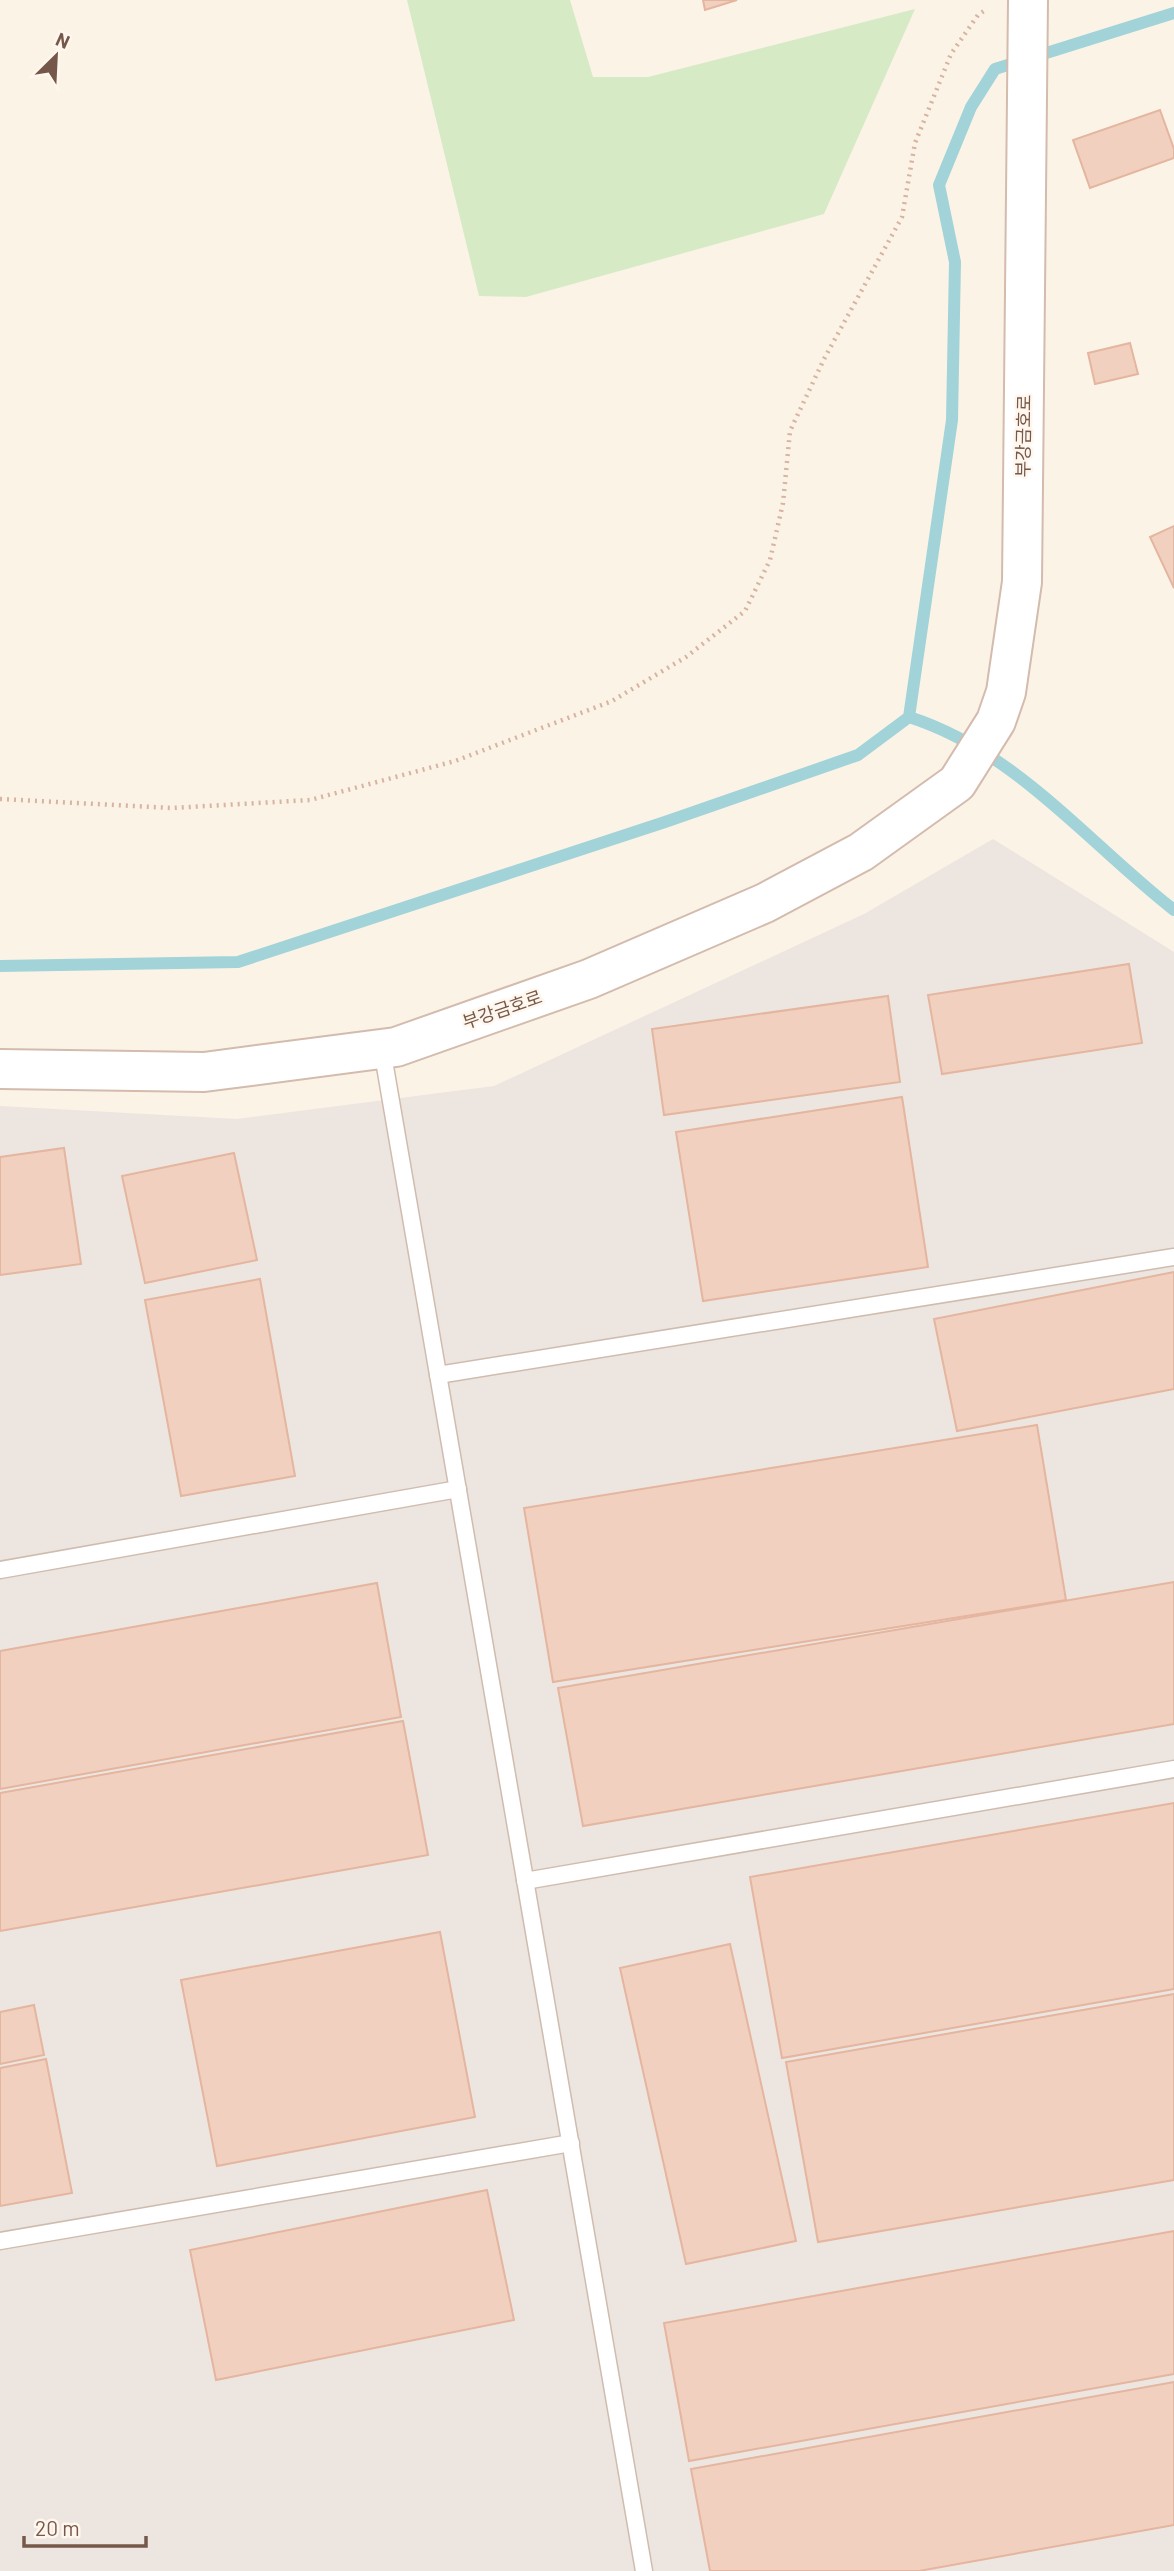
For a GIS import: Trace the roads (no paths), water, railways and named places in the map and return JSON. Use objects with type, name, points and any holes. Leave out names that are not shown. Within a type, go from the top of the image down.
[{"type":"street","name":"부강금호로","points":[[0,1069],[204,1072],[396,1047],[589,979],[765,903],[861,852],[957,783],[996,721],[1006,692],[1022,582],[1028,2]]},
{"type":"lane","points":[[382,1049],[644,2571]]},
{"type":"lane","points":[[438,1375],[1174,1257]]},
{"type":"lane","points":[[0,1570],[458,1489]]},
{"type":"lane","points":[[525,1881],[1174,1769]]},
{"type":"lane","points":[[0,2241],[571,2143]]},
{"type":"waterway","points":[[0,966],[238,962],[665,822],[858,755],[909,717],[952,420],[955,262],[939,185],[971,107],[995,69],[1174,13]]},
{"type":"waterway","points":[[909,717],[948,732],[1017,775],[1174,910]]}]
